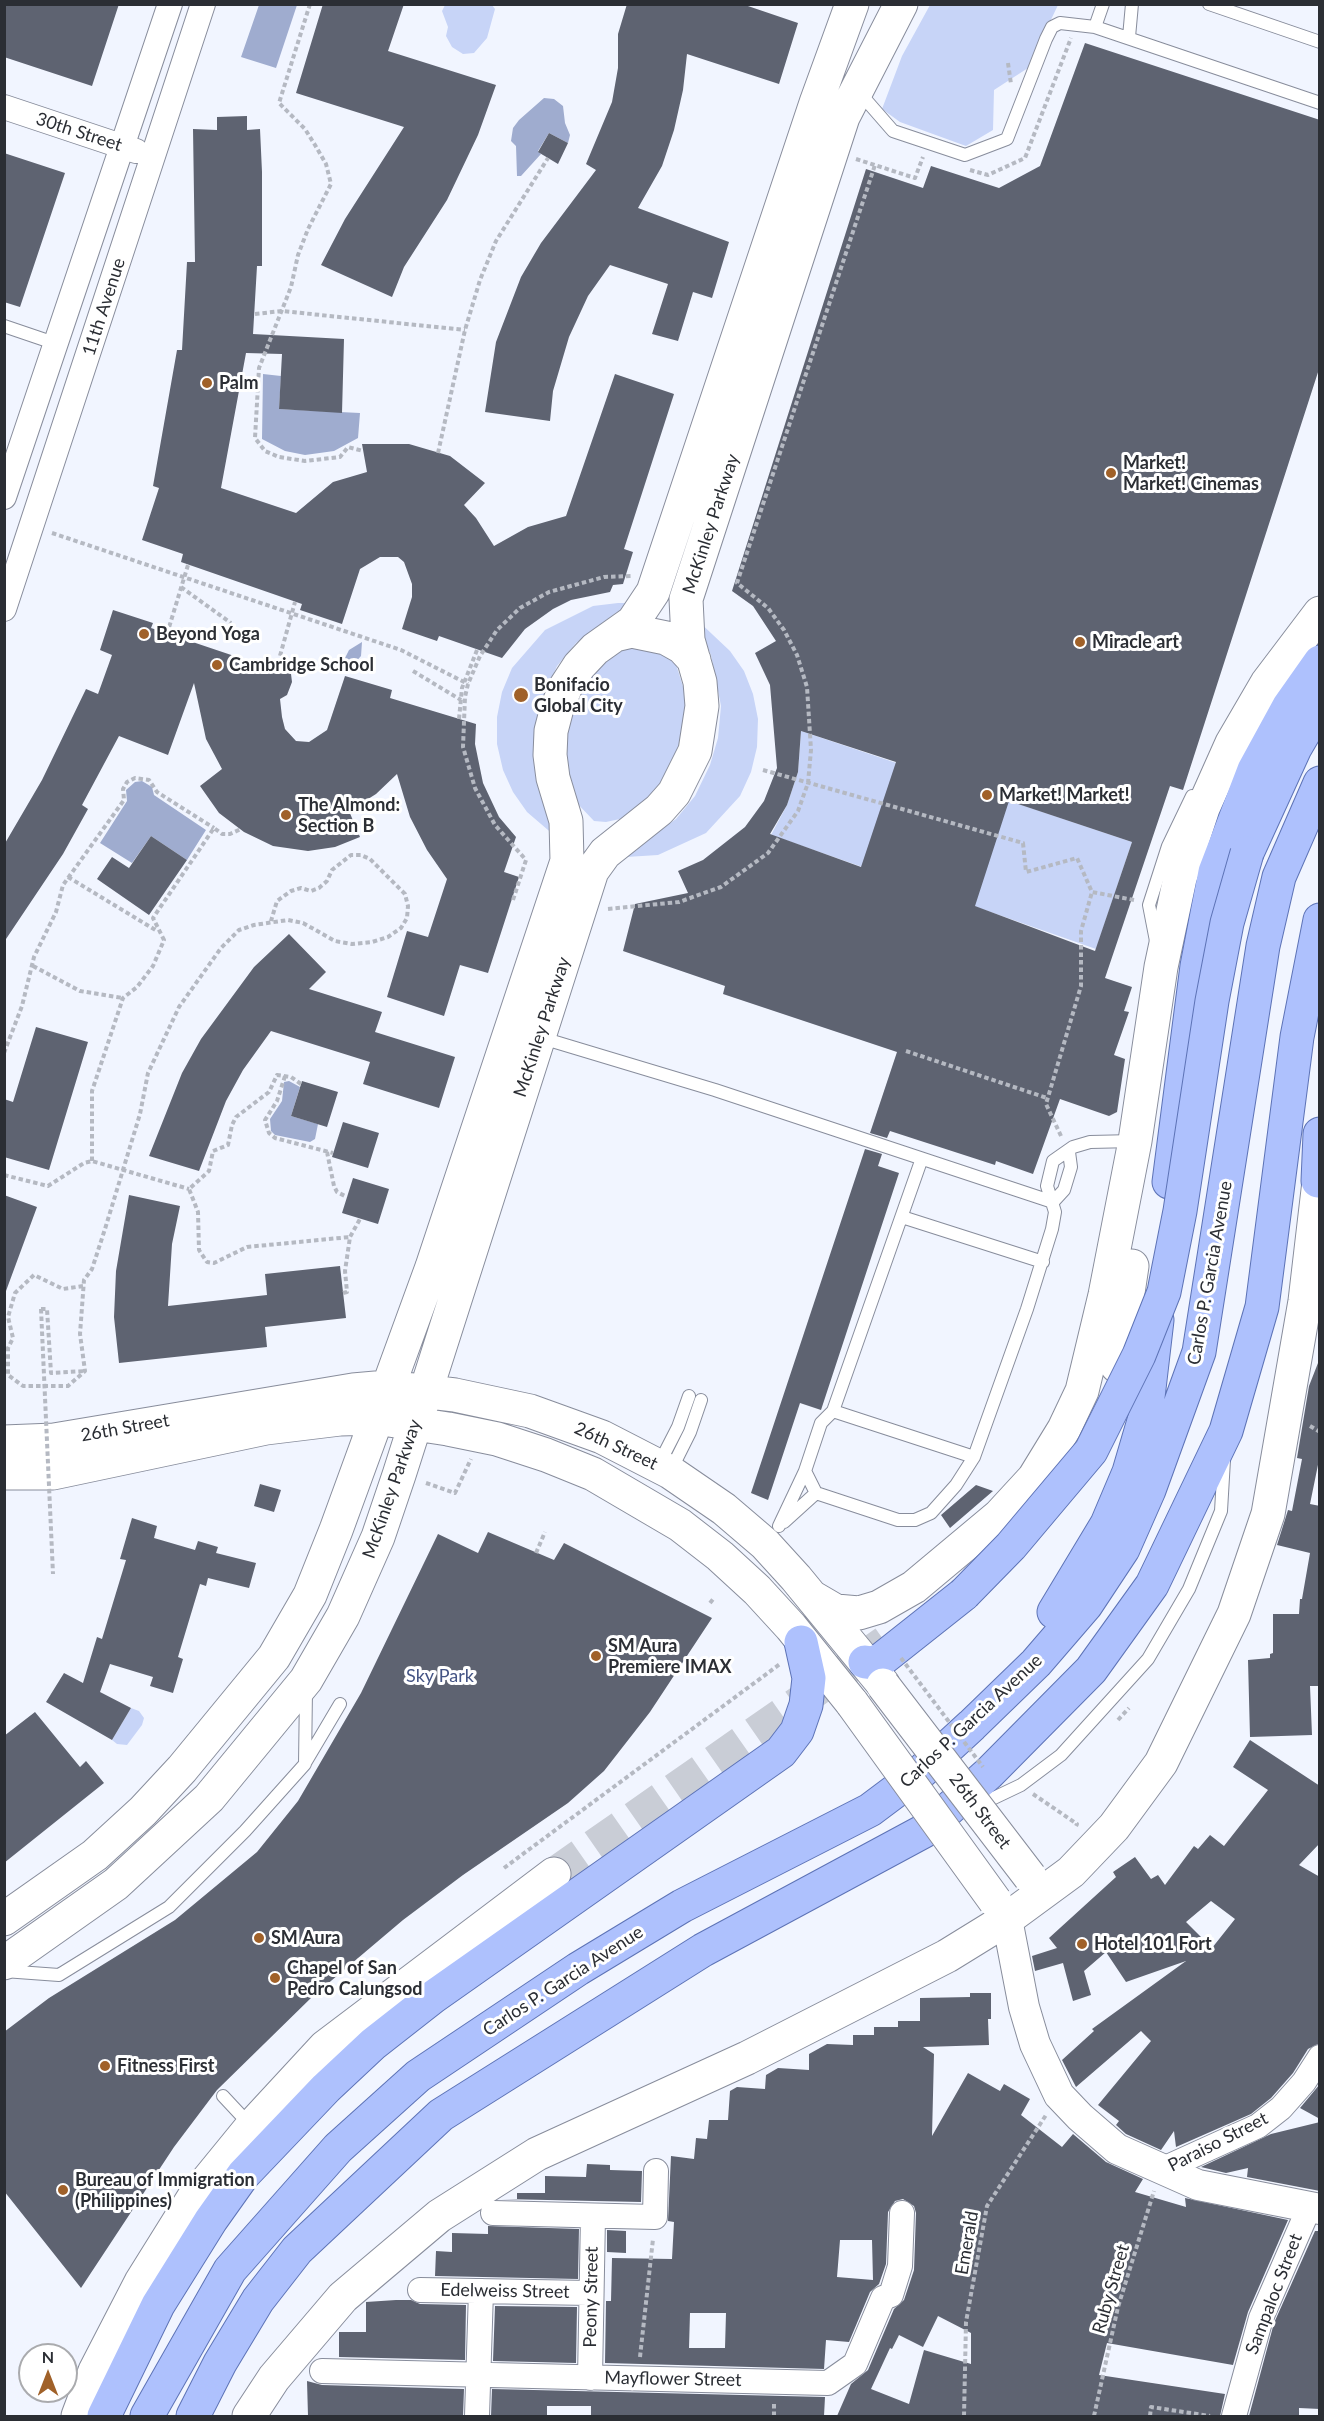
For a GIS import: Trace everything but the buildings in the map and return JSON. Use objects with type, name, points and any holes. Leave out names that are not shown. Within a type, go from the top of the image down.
[{"type":"main road","name":"McKinley Parkway","points":[[4,1918],[95,1855],[142,1811],[182,1769],[274,1657],[309,1595],[336,1530],[432,1267],[592,871],[605,853],[622,837],[641,825],[674,793],[695,752],[702,706],[700,682],[688,640],[686,599],[733,406],[763,312],[816,103],[852,4]]},
{"type":"main road","name":"McKinley Parkway","points":[[763,312],[855,88],[901,4]]},
{"type":"main road","name":"McKinley Parkway","points":[[4,1963],[116,1884],[209,1798],[306,1680],[343,1617],[378,1538],[415,1424],[526,1033],[567,861],[566,820],[550,755],[551,731],[557,708],[566,686],[579,666],[595,649],[633,622],[653,592],[733,406]]},
{"type":"main road","points":[[812,1597],[836,1611],[859,1613],[879,1607],[914,1587],[999,1516],[1034,1478],[1064,1429],[1082,1391],[1099,1325],[1135,1142],[1161,967],[1180,878],[1203,807],[1254,691],[1320,613]]},
{"type":"main road","points":[[615,635],[632,631],[658,635],[681,647],[694,660]]},
{"type":"main road","points":[[972,1725],[1025,1655],[1072,1587],[1107,1524],[1129,1472],[1146,1414],[1154,1362],[1165,1216],[1199,956],[1215,872],[1254,770],[1289,706],[1320,662]]},
{"type":"main road","points":[[883,1668],[873,1663],[882,1659],[963,1594],[1011,1546],[1091,1451],[1139,1355],[1164,1292],[1180,1211],[1214,990],[1227,923],[1247,853],[1295,748],[1320,705]]},
{"type":"main road","name":"Carlos P. Garcia Avenue","points":[[147,2416],[231,2270],[338,2148],[418,2076],[578,1970],[682,1906],[870,1810],[922,1771],[972,1725],[1036,1663],[1086,1605],[1123,1549],[1179,1416],[1200,1352],[1263,946],[1279,877],[1320,783]]},
{"type":"main road","points":[[560,801],[571,816],[596,829],[623,831],[641,825]]},
{"type":"main road","points":[[193,2416],[219,2363],[258,2300],[297,2250],[441,2115],[703,1950],[924,1831],[989,1773],[1091,1670],[1152,1585],[1226,1431],[1262,1306],[1297,1037],[1320,920]]},
{"type":"main road","points":[[249,2416],[274,2378],[343,2297],[439,2216],[537,2154],[747,2058],[947,1956],[1001,1910],[1036,1885],[1071,1872],[1114,1827],[1161,1763],[1233,1614],[1268,1514],[1305,1300],[1319,1177],[1320,1134]]},
{"type":"main road","points":[[1117,1366],[1133,1256],[1135,1142]]},
{"type":"main road","name":"26th Street","points":[[4,1442],[54,1440],[341,1392],[387,1387],[424,1391],[530,1411],[602,1437],[664,1468],[724,1509],[772,1535],[812,1597],[883,1668],[1036,1885]]},
{"type":"main road","name":"26th Street","points":[[4,1473],[52,1473],[299,1422],[376,1418],[497,1439],[546,1455],[592,1474],[680,1525],[720,1556],[757,1590],[791,1653],[852,1703],[1001,1910]]},
{"type":"main road","points":[[105,2416],[130,2359],[176,2272],[243,2175],[302,2111],[373,2044],[433,1997],[782,1752],[797,1731],[806,1705],[809,1678],[791,1653]]},
{"type":"main road","points":[[78,2416],[95,2371],[141,2282],[194,2197],[252,2126],[325,2047],[554,1874]]},
{"type":"street","name":"11th Avenue","points":[[4,497],[170,4]]},
{"type":"street","name":"11th Avenue","points":[[4,609],[203,4]]},
{"type":"street","name":"30th Street","points":[[4,107],[153,157]]},
{"type":"street","points":[[1001,1910],[1029,2026],[1059,2095],[1117,2149],[1161,2170],[1198,2185],[1314,2209]]},
{"type":"street","name":"Paraiso Street","points":[[1161,2170],[1258,2126],[1281,2108],[1304,2082],[1320,2057]]},
{"type":"street","points":[[493,2213],[655,2217],[656,2171]]},
{"type":"street","name":"Sampaloc Street","points":[[1234,2416],[1261,2318],[1314,2209]]},
{"type":"street","name":"Mayflower Street","points":[[322,2371],[828,2383],[855,2364],[884,2298],[891,2295],[900,2266],[902,2213]]},
{"type":"street","name":"Peony Street","points":[[590,2378],[593,2216]]},
{"type":"street","name":"Edelweiss Street","points":[[420,2290],[590,2292]]},
{"type":"street","points":[[477,2416],[481,2291]]},
{"type":"lane","points":[[1095,27],[1103,4]]},
{"type":"lane","points":[[1129,37],[1132,4]]},
{"type":"lane","points":[[1209,4],[1320,42]]},
{"type":"lane","points":[[855,88],[893,131],[965,155],[1007,139],[1052,27],[1060,22],[1095,27],[1129,37],[1320,103]]},
{"type":"lane","points":[[4,326],[57,344]]},
{"type":"lane","points":[[1211,759],[1231,719]]},
{"type":"lane","points":[[1161,967],[1149,905],[1168,846],[1196,789]]},
{"type":"lane","points":[[526,1033],[850,1135],[921,1161],[1053,1203]]},
{"type":"lane","points":[[805,1471],[816,1493],[898,1520],[915,1520],[931,1513],[956,1485],[974,1457],[1011,1357],[1053,1229],[1053,1203],[1047,1186],[1053,1161],[1069,1152],[1073,1147],[1090,1142],[1135,1142]]},
{"type":"lane","points":[[1053,1203],[1064,1190],[1071,1167],[1069,1152]]},
{"type":"lane","points":[[772,1535],[805,1471],[821,1423],[833,1411],[921,1161]]},
{"type":"lane","points":[[902,1217],[1043,1262]]},
{"type":"lane","points":[[664,1468],[690,1432],[695,1398]]},
{"type":"lane","points":[[833,1411],[974,1457]]},
{"type":"lane","points":[[772,1535],[816,1493]]},
{"type":"lane","points":[[305,1764],[306,1680]]},
{"type":"lane","points":[[4,1971],[59,1976],[169,1907],[245,1831],[305,1764],[340,1704]]},
{"type":"lane","points":[[223,2096],[252,2126]]},
{"type":"path","points":[[310,4],[279,103],[305,129],[326,164],[332,184],[308,229],[282,311],[259,369],[255,438],[265,451],[279,457],[305,461],[340,457],[348,447],[363,451]]},
{"type":"path","points":[[850,157],[915,178]]},
{"type":"path","points":[[438,453],[449,416],[465,330],[480,280],[496,241],[548,158]]},
{"type":"path","points":[[607,909],[679,902],[721,886],[768,853],[798,811],[808,783],[811,720],[807,687],[797,655],[768,608],[738,583],[875,165]]},
{"type":"path","points":[[255,314],[282,311],[465,330]]},
{"type":"path","points":[[32,527],[401,650],[468,684]]},
{"type":"path","points":[[167,634],[188,565]]},
{"type":"path","points":[[513,900],[526,860],[495,825],[475,789],[463,747],[465,698],[468,684],[480,656],[497,630],[520,608],[549,592],[612,576]]},
{"type":"path","points":[[181,587],[231,623]]},
{"type":"path","points":[[278,663],[295,602]]},
{"type":"path","points":[[459,719],[459,699],[477,650]]},
{"type":"path","points":[[413,671],[459,699]]},
{"type":"path","points":[[763,771],[1023,843],[1026,872],[1077,858],[1092,892],[1081,931],[1081,986],[1046,1104],[1069,1152]]},
{"type":"path","points":[[4,1053],[39,944],[56,912],[63,885],[124,800],[123,789],[128,782],[135,778],[149,780],[157,792],[222,834],[231,834],[241,829]]},
{"type":"path","points":[[92,1161],[92,1091],[123,998],[137,987],[153,966],[164,940],[157,931],[153,918],[214,828]]},
{"type":"path","points":[[85,1371],[80,1334],[83,1286],[105,1229],[140,1114],[148,1073],[179,1007],[221,948],[239,930],[271,921],[288,920],[303,923],[335,941],[352,944],[372,942],[388,937],[400,928],[407,918],[408,906],[405,894],[370,859],[351,855],[332,870],[320,888],[311,891],[301,888],[291,891],[277,901],[271,921]]},
{"type":"path","points":[[68,877],[157,931]]},
{"type":"path","points":[[1092,892],[1149,905]]},
{"type":"path","points":[[33,966],[80,991],[123,998]]},
{"type":"path","points":[[906,1051],[1047,1098]]},
{"type":"path","points":[[189,1189],[208,1171],[213,1151],[228,1145],[236,1117],[269,1092],[277,1075],[285,1076],[301,1084]]},
{"type":"path","points":[[285,1076],[277,1101],[265,1120],[269,1133],[275,1138],[333,1154]]},
{"type":"path","points":[[327,1151],[334,1186],[337,1192],[347,1197]]},
{"type":"path","points":[[4,1175],[48,1186],[84,1163],[92,1161],[189,1189]]},
{"type":"path","points":[[189,1189],[198,1212],[199,1250],[207,1262],[214,1263],[247,1247],[350,1237]]},
{"type":"path","points":[[343,1293],[347,1292],[345,1271],[350,1237],[360,1219]]},
{"type":"path","points":[[83,1286],[63,1289],[34,1275],[15,1293],[8,1317],[13,1338],[8,1348],[8,1375],[23,1386],[68,1386],[85,1371]]},
{"type":"path","points":[[53,1574],[41,1309],[47,1309],[51,1373],[85,1371]]},
{"type":"path","points":[[426,1483],[456,1493],[473,1454]]},
{"type":"path","points":[[536,1553],[546,1532]]},
{"type":"path","points":[[710,1604],[714,1598]]},
{"type":"path","points":[[504,1868],[791,1653]]},
{"type":"path","points":[[883,1668],[984,1769]]},
{"type":"path","points":[[1032,1793],[1077,1824],[1070,1833]]},
{"type":"path","name":"Emerald","points":[[964,2416],[966,2322],[987,2206],[1059,2095]]},
{"type":"path","name":"Ruby Street","points":[[1094,2416],[1118,2307],[1161,2170]]},
{"type":"path","points":[[637,2379],[655,2217]]},
{"type":"path","points":[[1150,2416],[1151,2407],[1210,2416]]},
{"type":"shaded area","points":[[259,5],[297,5],[276,68],[241,57]]},
{"type":"shaded area","points":[[445,5],[492,5],[495,9],[487,38],[474,53],[463,54],[452,47],[446,36],[448,27],[442,11]]},
{"type":"shaded area","points":[[930,5],[1058,5],[1028,68],[994,90],[993,130],[966,146],[900,122],[882,109],[902,56]]},
{"type":"shaded area","points":[[544,98],[554,99],[563,106],[565,123],[570,135],[568,143],[549,133],[538,151],[541,154],[521,176],[517,176],[516,146],[511,141],[513,128]]},
{"type":"shaded area","points":[[263,374],[281,376],[279,409],[360,413],[358,438],[334,451],[305,455],[285,451],[262,439]]},
{"type":"shaded area","points":[[639,603],[617,612],[576,643],[557,666],[543,698],[536,724],[555,836],[527,812],[513,792],[503,770],[497,744],[497,717],[502,692],[512,668],[545,630],[593,606]]},
{"type":"shaded area","points":[[695,618],[730,651],[744,671],[753,694],[758,719],[757,747],[751,772],[740,796],[706,833],[658,855],[610,858],[634,848],[676,819],[695,796],[710,765],[718,738],[721,706],[711,655]]},
{"type":"shaded area","points":[[362,642],[361,656],[353,665],[345,669],[344,660],[349,650]]},
{"type":"shaded area","points":[[629,642],[673,655],[687,699],[680,747],[669,774],[638,809],[620,819],[606,822],[594,821],[575,801],[568,783],[563,740],[570,709],[595,668]]},
{"type":"shaded area","points":[[801,731],[1132,842],[1096,949],[771,835],[787,805],[798,772]]},
{"type":"shaded area","points":[[142,781],[152,787],[154,795],[206,830],[187,860],[151,836],[132,863],[100,843],[127,801],[126,790],[135,782]]},
{"type":"shaded area","points":[[289,1081],[300,1087],[291,1116],[318,1124],[315,1139],[310,1142],[275,1135],[271,1131],[270,1119],[282,1101],[284,1082]]},
{"type":"shaded area","points":[[131,1708],[139,1711],[144,1718],[142,1725],[127,1745],[117,1744],[112,1740]]},
{"type":"tunnel","points":[[554,1874],[885,1642]]},
{"type":"place","name":"Palm","points":[[207,383]]},
{"type":"place","name":"Market! Market! Cinemas","points":[[1111,473]]},
{"type":"place","name":"Beyond Yoga","points":[[144,634]]},
{"type":"place","name":"Miracle art","points":[[1080,642]]},
{"type":"place","name":"Cambridge School","points":[[217,665]]},
{"type":"place","name":"Bonifacio Global City","points":[[521,695]]},
{"type":"place","name":"Market! Market!","points":[[987,795]]},
{"type":"place","name":"The Almond: Section B","points":[[286,815]]},
{"type":"place","name":"SM Aura Premiere IMAX","points":[[596,1656]]},
{"type":"place","name":"SM Aura","points":[[259,1938]]},
{"type":"place","name":"Hotel 101 Fort","points":[[1082,1944]]},
{"type":"place","name":"Chapel of San Pedro Calungsod","points":[[275,1978]]},
{"type":"place","name":"Fitness First","points":[[105,2066]]},
{"type":"place","name":"Bureau of Immigration (Philippines)","points":[[63,2190]]},
{"type":"park label","name":"Sky Park","points":[[440,1676]]}]
